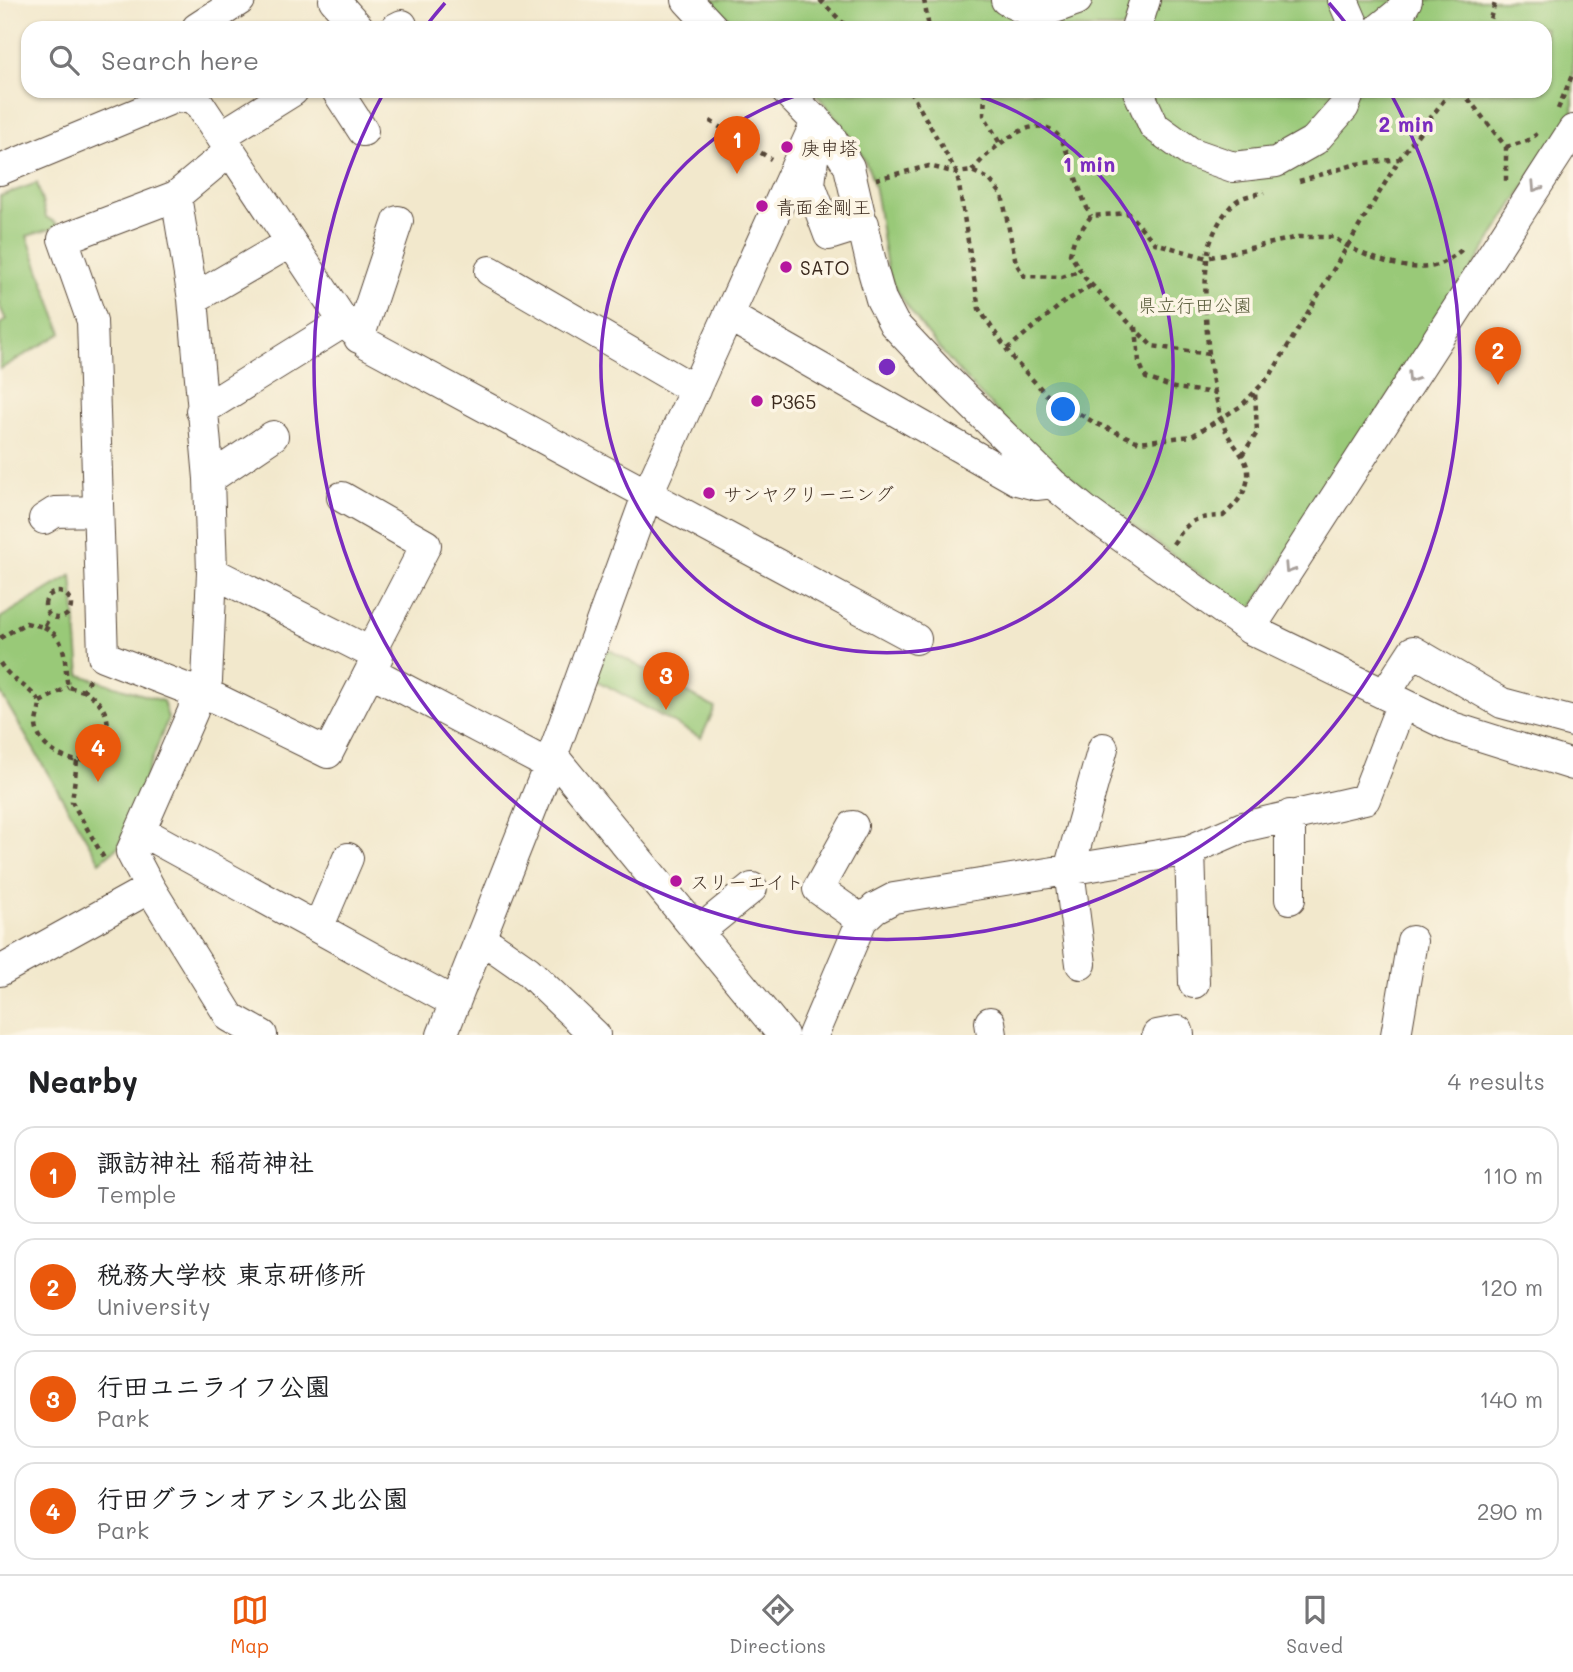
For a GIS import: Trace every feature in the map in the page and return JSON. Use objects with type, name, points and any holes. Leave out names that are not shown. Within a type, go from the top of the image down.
[{"type":"street","points":[[208,21],[240,0]]},
{"type":"street","points":[[334,0],[353,21]]},
{"type":"street","points":[[687,0],[706,21]]},
{"type":"street","points":[[1006,0],[1026,12],[1055,20],[1077,0]]},
{"type":"street","points":[[1138,21],[1145,0]]},
{"type":"street","points":[[1343,0],[1352,21]]},
{"type":"street","points":[[1389,21],[1401,11],[1407,0]]},
{"type":"street","points":[[0,170],[174,98]]},
{"type":"street","points":[[193,98],[352,330],[916,639]]},
{"type":"street","points":[[195,697],[188,689],[103,656],[92,321],[62,239],[176,196],[225,143],[284,98]]},
{"type":"street","points":[[342,98],[363,131]]},
{"type":"street","points":[[793,98],[817,120],[841,152],[856,186],[881,299],[894,324],[1052,483],[1158,565],[1250,629],[1393,699],[1495,743],[1573,765]]},
{"type":"street","points":[[1141,98],[1154,126],[1190,152],[1233,167],[1276,162],[1315,140],[1345,107],[1348,98]]},
{"type":"street","points":[[442,1035],[551,760],[648,494],[817,120]]},
{"type":"street","points":[[817,120],[810,184],[829,235],[864,224]]},
{"type":"street","points":[[1250,629],[1564,122]]},
{"type":"street","points":[[176,196],[193,299],[209,479],[212,572],[207,681],[195,697],[193,711],[131,852],[150,888],[230,1017],[262,1035]]},
{"type":"street","points":[[201,411],[352,330],[398,221]]},
{"type":"street","points":[[193,299],[291,242]]},
{"type":"street","points":[[490,271],[695,390]]},
{"type":"street","points":[[729,316],[1017,480],[1036,485],[1052,483]]},
{"type":"street","points":[[209,479],[273,436]]},
{"type":"street","points":[[195,697],[211,696],[328,754],[426,545],[342,497]]},
{"type":"street","points":[[44,519],[55,512],[98,511]]},
{"type":"street","points":[[212,572],[551,760],[783,1035]]},
{"type":"street","points":[[813,1035],[862,920],[875,908],[894,898],[1190,850],[1243,827],[1366,799],[1393,699],[1413,652],[1502,703],[1573,722]]},
{"type":"street","points":[[1081,964],[1069,870],[1103,748]]},
{"type":"street","points":[[1290,815],[1290,898]]},
{"type":"street","points":[[853,827],[818,889],[862,920]]},
{"type":"street","points":[[141,831],[455,1003]]},
{"type":"street","points":[[1190,850],[1194,983]]},
{"type":"street","points":[[318,928],[348,858]]},
{"type":"street","points":[[0,971],[150,888]]},
{"type":"street","points":[[698,932],[752,888]]},
{"type":"street","points":[[481,938],[528,971],[595,1035]]},
{"type":"street","points":[[1396,1035],[1412,941]]},
{"type":"street","points":[[1157,1035],[1178,1031],[1178,1035]]},
{"type":"path","points":[[820,0],[841,21]]},
{"type":"path","points":[[924,0],[928,21]]},
{"type":"path","points":[[1488,21],[1496,0]]},
{"type":"path","points":[[1564,122],[1573,73]]},
{"type":"path","points":[[914,98],[957,173],[979,309],[1007,349],[1047,395],[1095,423],[1139,442],[1192,436],[1241,405],[1270,376],[1400,158],[1446,98]]},
{"type":"path","points":[[985,98],[984,115],[999,143]]},
{"type":"path","points":[[1468,98],[1506,147],[1503,192]]},
{"type":"path","points":[[710,121],[792,173]]},
{"type":"path","points":[[972,171],[999,143],[1014,132],[1037,128],[1054,132],[1063,144],[1075,181],[1091,216]]},
{"type":"path","points":[[1506,147],[1527,141],[1538,133]]},
{"type":"path","points":[[1297,182],[1357,164],[1400,158]]},
{"type":"path","points":[[856,186],[897,172],[929,166],[957,173],[972,171],[989,178],[1003,195],[1016,263],[1024,276],[1062,277],[1079,271]]},
{"type":"path","points":[[1158,565],[1188,522],[1223,516],[1241,499],[1248,475],[1242,455],[1226,431],[1209,354],[1207,258],[1221,218],[1236,200],[1272,189]]},
{"type":"path","points":[[1091,216],[1128,213],[1155,243],[1207,258],[1298,237],[1334,237],[1345,247],[1385,262],[1436,266],[1473,241]]},
{"type":"path","points":[[1091,216],[1074,240],[1070,254],[1079,271],[1152,346],[1209,354]]},
{"type":"path","points":[[1007,349],[1063,303],[1092,285]]},
{"type":"path","points":[[1135,326],[1139,362],[1146,378],[1174,388],[1217,393]]},
{"type":"path","points":[[1242,455],[1257,433],[1255,391]]},
{"type":"path","points":[[61,592],[67,595],[70,606],[67,612],[61,617],[50,617],[45,606],[47,599],[53,593],[61,592]]},
{"type":"path","points":[[44,627],[50,617]]},
{"type":"path","points":[[0,638],[17,626],[36,624],[59,637],[66,649],[65,674],[68,687]]},
{"type":"path","points":[[0,663],[10,677],[28,688],[40,702]]},
{"type":"path","points":[[84,691],[91,673]]},
{"type":"path","points":[[68,687],[84,691],[101,704],[107,714],[109,728],[102,745],[77,761],[65,758],[46,746],[36,726],[40,702],[68,687]]},
{"type":"path","points":[[77,761],[72,802],[110,869]]},
{"type":"green space","name":"県立行田公園","points":[[706,0],[1573,0],[1573,112],[1250,611],[1104,504],[1057,466],[969,383],[930,337],[891,279],[884,252],[875,190],[862,155],[820,98],[1552,98],[1552,21],[732,21]]},
{"type":"green space","points":[[37,183],[46,217],[61,226],[27,236],[62,333],[0,369],[0,324],[6,320],[0,307],[0,196]]},
{"type":"green space","points":[[72,575],[80,675],[163,701],[168,718],[119,846],[100,862],[0,692],[0,618]]},
{"type":"green space","points":[[606,648],[715,708],[701,738],[595,679]]},
{"type":"place","name":"庚申塔","points":[[787,147]]},
{"type":"place","name":"諏訪神社 稲荷神社","points":[[737,174]]},
{"type":"place","name":"青面金剛王","points":[[762,206]]},
{"type":"place","name":"SATO","points":[[786,267]]},
{"type":"place","name":"税務大学校 東京研修所","points":[[1498,385]]},
{"type":"place","name":"P365","points":[[757,401]]},
{"type":"place","name":"サンヤクリーニング","points":[[709,493]]},
{"type":"place","name":"行田ユニライフ公園","points":[[666,710]]},
{"type":"place","name":"行田グランオアシス北公園","points":[[98,782]]},
{"type":"place","name":"スリーエイト","points":[[676,881]]}]
